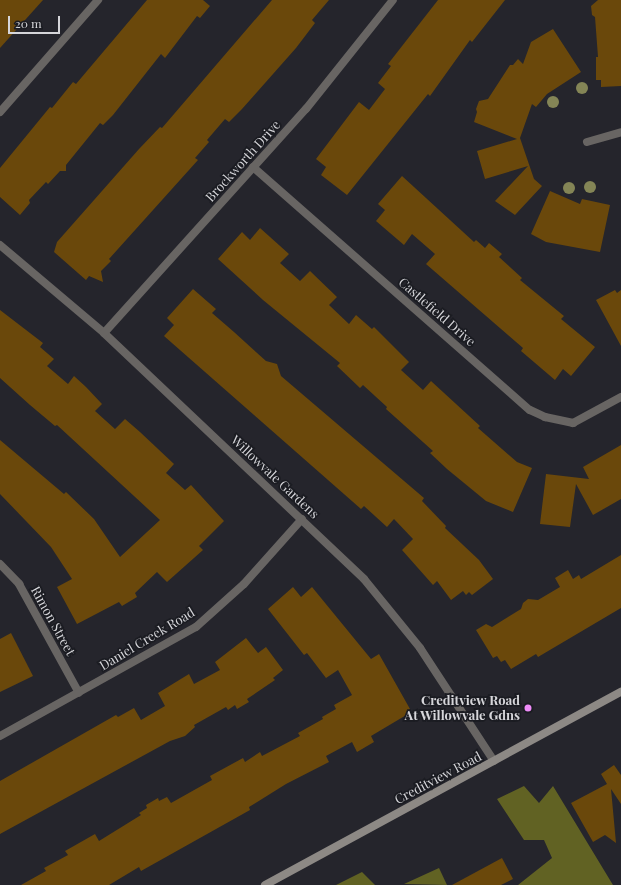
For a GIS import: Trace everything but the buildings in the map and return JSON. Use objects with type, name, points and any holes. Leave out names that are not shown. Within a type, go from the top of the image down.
[{"type":"main road","name":"Creditview Road","points":[[265,885],[621,692]]},
{"type":"street","points":[[0,112],[98,0]]},
{"type":"street","name":"Brockworth Drive","points":[[104,333],[306,109],[393,0]]},
{"type":"street","points":[[587,142],[621,132]]},
{"type":"street","name":"Castlefield Drive","points":[[253,167],[530,410],[544,417],[573,423],[621,397]]},
{"type":"street","name":"Willowvale Gardens","points":[[0,245],[104,333],[364,579],[390,609],[420,648],[494,761]]},
{"type":"street","name":"Daniel Creek Road","points":[[0,736],[80,693],[196,627],[244,584],[302,519]]},
{"type":"street","name":"Rimon Street","points":[[0,564],[19,584],[80,693]]},
{"type":"shaded area","points":[[524,786],[539,803],[553,786],[613,885],[518,885],[552,858],[544,840],[524,840],[497,799]]},
{"type":"shaded area","points":[[439,868],[447,885],[404,884]]},
{"type":"shaded area","points":[[362,872],[375,885],[336,885]]},
{"type":"place","name":"Creditview Road At Willowvale Gdns","points":[[528,708]]}]
